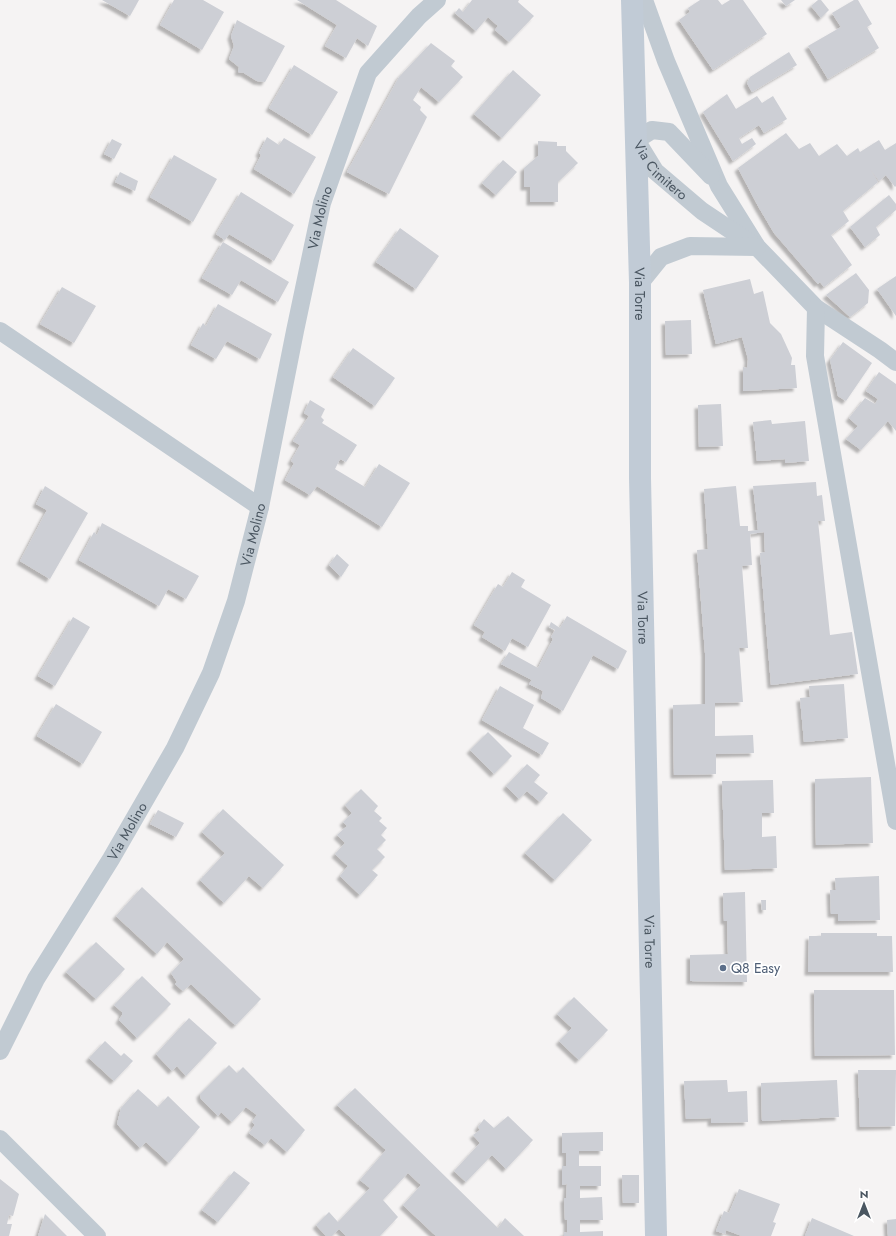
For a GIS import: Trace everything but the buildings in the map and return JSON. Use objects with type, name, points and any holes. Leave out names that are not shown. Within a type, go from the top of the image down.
[{"type":"main road","name":"Via Torre","points":[[632,0],[640,283],[640,478],[656,1236]]},
{"type":"street","name":"Via Molino","points":[[0,1051],[36,979],[111,859],[175,748],[211,673],[236,601],[260,507],[294,331],[325,196],[368,73],[419,16],[437,0]]},
{"type":"street","name":"Via Cimitero","points":[[644,0],[666,61],[719,186],[757,247],[816,308],[896,362]]},
{"type":"street","name":"Via Cimitero","points":[[719,186],[669,132],[652,130],[636,140],[654,171],[702,211],[757,247]]},
{"type":"street","points":[[640,283],[661,257],[690,246],[757,247]]},
{"type":"street","points":[[816,308],[814,356],[896,821]]},
{"type":"street","points":[[0,331],[260,507]]},
{"type":"street","points":[[0,1139],[97,1236]]},
{"type":"place","name":"Q8 Easy","points":[[723,968]]}]
